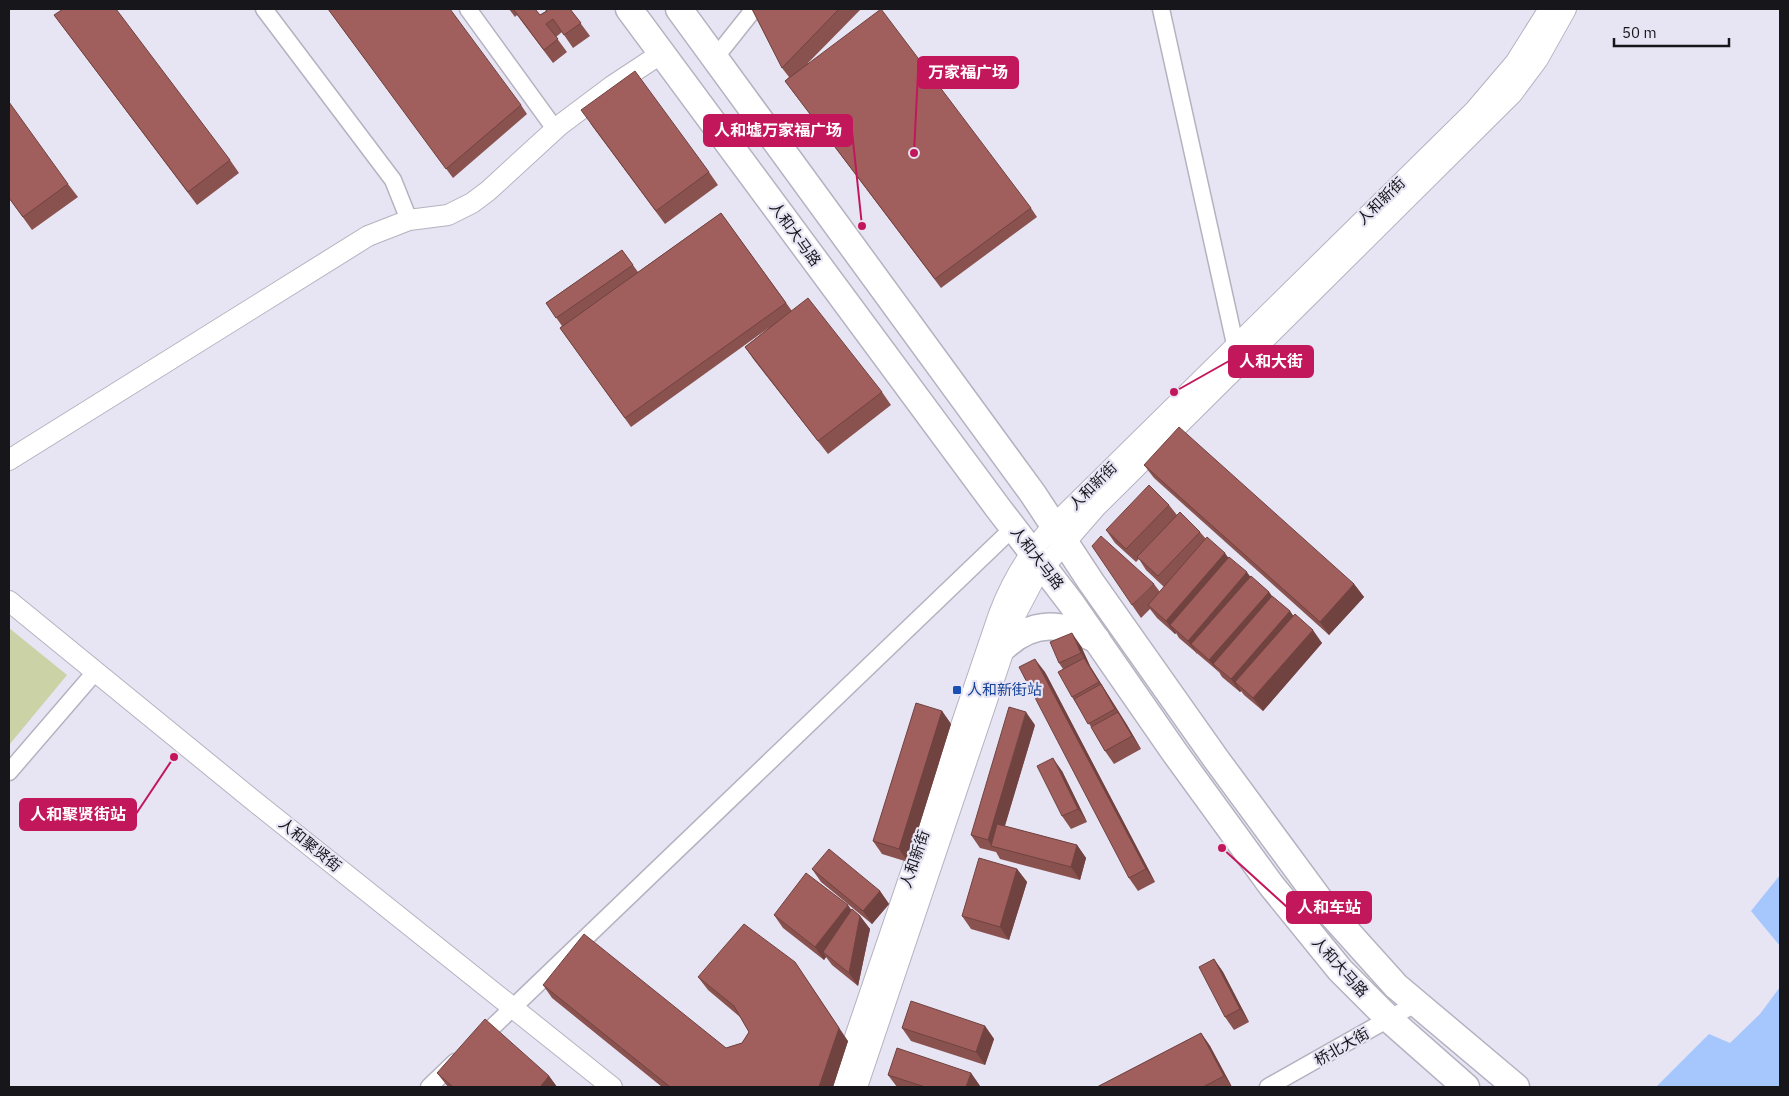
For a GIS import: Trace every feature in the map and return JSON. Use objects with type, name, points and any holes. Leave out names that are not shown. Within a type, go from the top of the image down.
[{"type":"highway","name":"人和大马路","points":[[629,9],[1013,528],[1038,558],[1270,885],[1340,970],[1390,1020],[1466,1087]]},
{"type":"highway","name":"人和大马路","points":[[679,9],[1033,494],[1154,673],[1296,871],[1353,940],[1415,1004],[1516,1087]]},
{"type":"highway","points":[[903,380],[933,356]]},
{"type":"highway","points":[[1006,646],[1024,632],[1040,627],[1070,627],[1097,640]]},
{"type":"street","points":[[264,9],[392,180],[409,220]]},
{"type":"street","points":[[468,9],[555,129]]},
{"type":"street","points":[[715,58],[754,9]]},
{"type":"street","points":[[1161,9],[1235,344]]},
{"type":"street","name":"人和新街","points":[[838,1087],[999,614],[1017,571],[1038,558],[1235,344],[1475,110],[1516,63],[1549,9]]},
{"type":"street","name":"人和新街","points":[[1059,534],[1096,507],[1512,94],[1538,59],[1566,9]]},
{"type":"street","points":[[9,460],[368,236],[409,220],[448,215],[472,203],[488,191],[555,129],[612,86],[662,54]]},
{"type":"street","points":[[429,1087],[1013,528]]},
{"type":"street","name":"人和新街","points":[[857,1087],[1006,646],[1028,591],[1038,558]]},
{"type":"street","name":"人和聚贤街","points":[[9,601],[254,801],[612,1087]]},
{"type":"street","points":[[9,772],[96,671]]},
{"type":"street","name":"桥北大街","points":[[1268,1087],[1390,1020],[1415,1004]]},
{"type":"green space","points":[[9,628],[67,675],[9,745]]},
{"type":"water","points":[[1780,875],[1780,946],[1751,911]]},
{"type":"water","points":[[1780,987],[1780,1087],[1656,1087],[1709,1034],[1730,1043],[1760,1014]]},
{"type":"building","points":[[63,9],[116,9],[230,160],[188,192],[54,15]]},
{"type":"building","points":[[328,9],[450,9],[521,105],[446,169]]},
{"type":"building","points":[[515,9],[535,9],[540,15],[547,11],[545,9],[570,9],[581,23],[564,35],[553,19],[546,24],[558,39],[544,50]]},
{"type":"building","points":[[752,9],[839,9],[782,68]]},
{"type":"building","points":[[881,9],[1031,208],[935,279],[785,81]]},
{"type":"building","points":[[635,71],[709,172],[656,211],[581,110]]},
{"type":"building","points":[[9,102],[68,184],[23,217],[9,198]]},
{"type":"building","points":[[721,213],[786,303],[625,418],[560,328]]},
{"type":"building","points":[[622,250],[633,265],[556,318],[546,303]]},
{"type":"building","points":[[808,298],[882,392],[818,441],[745,347]]},
{"type":"building","points":[[1179,427],[1354,584],[1320,622],[1144,465]]},
{"type":"building","points":[[1149,485],[1169,505],[1126,549],[1106,530]]},
{"type":"building","points":[[1180,512],[1200,532],[1158,576],[1137,557]]},
{"type":"building","points":[[1101,536],[1154,584],[1132,605],[1092,546]]},
{"type":"building","points":[[1207,537],[1225,553],[1166,621],[1148,605]]},
{"type":"building","points":[[1229,557],[1247,572],[1188,641],[1170,625]]},
{"type":"building","points":[[1251,576],[1269,592],[1209,660],[1191,644]]},
{"type":"building","points":[[1272,596],[1290,611],[1231,679],[1213,664]]},
{"type":"building","points":[[1295,614],[1313,630],[1253,698],[1235,682]]},
{"type":"building","points":[[1072,633],[1081,653],[1059,663],[1050,642]]},
{"type":"building","points":[[1084,658],[1099,682],[1072,697],[1058,672]]},
{"type":"building","points":[[1035,659],[1146,869],[1129,878],[1019,667]]},
{"type":"building","points":[[1101,684],[1115,709],[1088,724],[1074,699]]},
{"type":"building","points":[[916,703],[942,711],[899,849],[873,841]]},
{"type":"building","points":[[1009,707],[1026,712],[988,840],[971,835]]},
{"type":"building","points":[[1118,712],[1132,736],[1105,751],[1091,727]]},
{"type":"building","points":[[1053,758],[1078,809],[1062,816],[1037,766]]},
{"type":"building","points":[[997,824],[1077,845],[1071,867],[991,846]]},
{"type":"building","points":[[829,849],[880,891],[863,911],[812,869]]},
{"type":"building","points":[[979,858],[1017,869],[1000,927],[962,916]]},
{"type":"building","points":[[806,873],[848,905],[815,947],[774,915]]},
{"type":"building","points":[[852,909],[860,916],[849,973],[823,952]]},
{"type":"building","points":[[744,924],[795,962],[839,1028],[819,1087],[670,1087],[543,985],[584,934],[726,1048],[742,1043],[749,1032],[734,1006],[698,977]]},
{"type":"building","points":[[1214,959],[1240,1009],[1225,1017],[1199,967]]},
{"type":"building","points":[[911,1001],[985,1026],[976,1052],[902,1028]]},
{"type":"building","points":[[485,1019],[549,1076],[540,1087],[453,1087],[437,1073]]},
{"type":"building","points":[[1201,1033],[1224,1076],[1203,1087],[1097,1087]]},
{"type":"building","points":[[897,1048],[971,1073],[966,1087],[925,1087],[888,1075]]},
{"type":"place","name":"万家福广场","points":[[914,153]]},
{"type":"place","name":"人和墟万家福广场","points":[[862,226]]},
{"type":"place","name":"人和大街","points":[[1174,392]]},
{"type":"place","name":"人和新街站","points":[[957,690]]},
{"type":"place","name":"人和聚贤街站","points":[[174,757]]},
{"type":"place","name":"人和车站","points":[[1222,848]]}]
